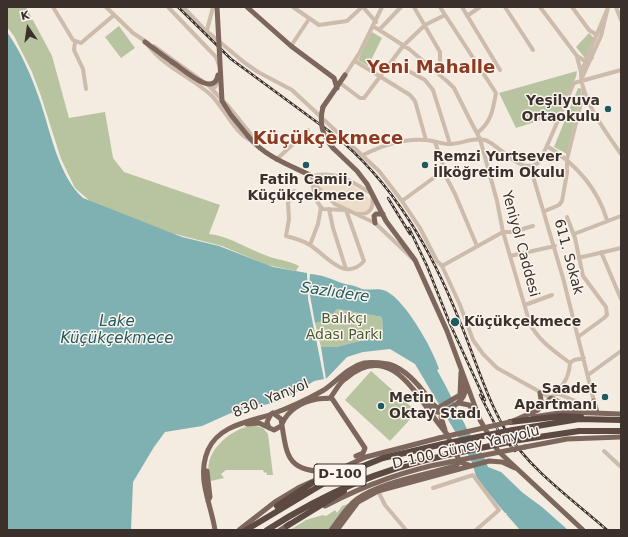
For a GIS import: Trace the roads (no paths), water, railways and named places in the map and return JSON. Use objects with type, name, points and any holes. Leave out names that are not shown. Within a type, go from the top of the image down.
[{"type":"highway","points":[[510,422],[567,416],[606,419]]},
{"type":"highway","name":"D-100","points":[[245,530],[293,500],[337,476],[393,455],[512,430],[564,421],[606,419],[621,420]]},
{"type":"highway","name":"D-100","points":[[267,530],[309,505],[360,480],[401,466],[519,440],[579,430],[621,430]]},
{"type":"highway","points":[[287,526],[353,486],[360,480]]},
{"type":"highway","points":[[245,530],[268,511],[312,483]]},
{"type":"main road","points":[[217,7],[219,70],[222,100],[231,115],[253,142],[276,160],[312,176]]},
{"type":"main road","points":[[248,7],[292,46],[334,78],[338,85]]},
{"type":"main road","points":[[145,42],[206,84],[213,83],[218,79],[219,70]]},
{"type":"main road","points":[[334,78],[345,75]]},
{"type":"main road","points":[[345,75],[323,107],[321,124],[328,142],[332,148],[357,170],[368,184],[386,221],[414,260],[462,369],[480,420]]},
{"type":"main road","points":[[375,223],[374,216],[376,214],[383,214]]},
{"type":"main road","name":"830. Yanyol","points":[[215,530],[208,501],[210,497],[203,471],[206,456],[208,449],[217,437],[238,423],[272,414],[324,389],[354,367],[365,363],[391,365],[414,381],[433,411],[441,410]]},
{"type":"main road","name":"830. Yanyol","points":[[282,425],[285,416],[296,407],[316,399],[325,398],[332,395],[344,379],[361,368],[370,366],[386,368],[408,381],[431,415],[447,434]]},
{"type":"main road","points":[[462,369],[466,390],[458,401],[441,410],[441,417],[460,462],[470,466]]},
{"type":"main road","points":[[325,398],[322,395],[324,389],[329,389],[365,448],[363,453],[356,456]]},
{"type":"main road","points":[[540,393],[542,408]]},
{"type":"main road","points":[[510,422],[542,408],[551,398],[583,413]]},
{"type":"main road","points":[[594,400],[597,413]]},
{"type":"main road","points":[[458,401],[469,405],[480,420],[498,451],[583,530]]},
{"type":"main road","points":[[585,405],[597,413]]},
{"type":"main road","points":[[239,530],[285,495],[366,457],[439,438],[553,413],[621,414]]},
{"type":"main road","points":[[282,425],[276,430],[270,428],[267,422],[272,414],[280,417],[282,425],[285,447],[294,462],[309,472],[334,472]]},
{"type":"main road","name":"830. Yanyol","points":[[206,484],[209,458],[215,444],[220,439],[234,429],[249,423],[259,423],[270,428]]},
{"type":"main road","name":"D-100 Güney Yanyolu","points":[[280,530],[344,495],[414,470],[525,446],[567,439],[621,437]]},
{"type":"main road","points":[[488,461],[498,451]]},
{"type":"main road","points":[[337,530],[358,502],[378,491],[488,461],[502,462],[515,468]]},
{"type":"main road","points":[[331,530],[356,500],[372,491],[383,486],[455,466],[460,462]]},
{"type":"street","points":[[53,7],[75,42],[74,50],[83,70],[86,89]]},
{"type":"street","points":[[106,7],[145,42],[160,58],[212,97],[243,136],[253,142]]},
{"type":"street","points":[[168,7],[216,57],[220,97]]},
{"type":"street","points":[[207,30],[213,7]]},
{"type":"street","points":[[293,7],[319,25],[346,21],[362,7],[376,22]]},
{"type":"street","points":[[345,75],[355,61],[376,22],[382,7]]},
{"type":"street","points":[[380,29],[401,7]]},
{"type":"street","points":[[414,7],[440,52],[440,75]]},
{"type":"street","points":[[440,7],[496,93],[491,116],[486,126],[477,133]]},
{"type":"street","points":[[462,7],[500,70]]},
{"type":"street","points":[[467,16],[480,7]]},
{"type":"street","points":[[505,7],[533,50]]},
{"type":"street","points":[[540,7],[577,56],[584,91],[605,130],[621,154]]},
{"type":"street","points":[[572,7],[589,30],[597,35]]},
{"type":"street","points":[[616,7],[621,20]]},
{"type":"street","points":[[186,8],[229,50],[258,72],[292,90],[363,155],[388,181],[420,228],[436,261],[442,266],[460,305],[473,340],[483,354],[497,368],[551,398],[569,375],[570,363],[574,360],[584,358]]},
{"type":"street","points":[[581,72],[597,35],[606,8]]},
{"type":"street","points":[[581,80],[601,36],[606,8]]},
{"type":"street","points":[[75,42],[81,43],[114,15]]},
{"type":"street","points":[[338,85],[360,98],[364,98],[403,46],[425,25],[445,15]]},
{"type":"street","points":[[292,46],[309,19]]},
{"type":"street","name":"Yeniyol Caddesi","points":[[373,26],[380,29],[403,46],[454,88],[480,139],[497,201],[503,232],[530,324],[535,334],[551,349],[570,363]]},
{"type":"street","points":[[145,42],[161,50],[210,87],[250,133],[253,142]]},
{"type":"street","points":[[577,56],[586,61]]},
{"type":"street","points":[[586,61],[592,58]]},
{"type":"street","points":[[355,61],[410,95],[415,101],[426,140]]},
{"type":"street","points":[[392,62],[428,84],[433,90],[450,144]]},
{"type":"street","points":[[363,155],[396,142],[426,140],[450,144],[480,139],[492,143],[523,166],[530,166],[538,163],[574,84],[581,80],[590,80],[621,70]]},
{"type":"street","points":[[210,87],[215,87],[219,80]]},
{"type":"street","points":[[545,211],[559,205],[562,201],[567,173],[567,158],[584,91]]},
{"type":"street","points":[[276,160],[308,130]]},
{"type":"street","points":[[435,142],[443,165],[443,170],[456,194],[477,246]]},
{"type":"street","points":[[547,146],[567,158],[581,173],[595,192],[607,220]]},
{"type":"street","name":"611. Sokak","points":[[530,166],[555,246],[594,400]]},
{"type":"street","points":[[402,201],[443,170]]},
{"type":"street","points":[[310,245],[318,224],[321,207],[312,176],[327,174],[339,176],[372,194],[373,206],[371,210],[365,214],[358,214]]},
{"type":"street","points":[[313,183],[329,199],[346,210],[358,214],[375,223],[414,260]]},
{"type":"street","points":[[294,191],[288,203],[289,219],[286,236],[310,245],[334,265],[346,269],[355,268],[364,261],[346,210]]},
{"type":"street","points":[[321,207],[328,210],[346,210]]},
{"type":"street","points":[[328,210],[346,269]]},
{"type":"street","points":[[574,234],[607,220],[621,216]]},
{"type":"street","points":[[567,217],[574,234],[583,276],[606,307],[607,312],[604,318],[578,337]]},
{"type":"street","points":[[442,266],[503,232],[512,232],[533,226]]},
{"type":"street","points":[[510,256],[555,246]]},
{"type":"street","points":[[578,258],[621,248]]},
{"type":"street","points":[[601,252],[621,299]]},
{"type":"street","points":[[525,305],[552,295]]},
{"type":"street","points":[[588,375],[621,352]]},
{"type":"street","points":[[556,393],[585,405],[590,404],[594,400]]},
{"type":"street","points":[[604,450],[621,467]]},
{"type":"street","points":[[433,488],[472,475],[499,510],[476,530]]},
{"type":"street","points":[[378,491],[385,505],[406,530]]},
{"type":"water","name":"Lake Küçükçekmece","points":[[7,32],[33,81],[61,165],[74,189],[83,198],[182,237],[219,246],[273,267],[307,273],[308,299],[324,379],[314,381],[289,397],[286,392],[280,401],[231,413],[202,426],[165,432],[133,482],[131,530],[7,530]]},
{"type":"water","name":"Sazlıdere","points":[[310,274],[322,276],[362,289],[383,290],[393,296],[410,314],[425,338],[436,360],[439,369],[437,370],[488,467],[501,472],[523,493],[542,507],[568,530],[520,530],[477,479],[466,450],[415,364],[390,349],[363,352],[347,357],[326,379],[321,347],[336,347],[383,335],[382,317],[337,309],[328,320],[315,323],[309,290]]},
{"type":"railway","points":[[178,7],[231,59],[333,134],[355,153],[375,174],[393,196],[424,244],[460,322],[492,405],[506,431],[527,459],[540,472],[607,530]]},
{"type":"railway","points":[[388,198],[410,234]]},
{"type":"railway","points":[[409,228],[427,266],[450,324],[485,400]]},
{"type":"railway","points":[[480,395],[500,434],[515,451]]},
{"type":"place","name":"Yeşilyuva Ortaokulu","points":[[608,109]]},
{"type":"place","name":"Fatih Camii, Küçükçekmece","points":[[306,165]]},
{"type":"place","name":"Remzi Yurtsever İlköğretim Okulu","points":[[425,165]]},
{"type":"place","name":"Küçükçekmece","points":[[455,322]]},
{"type":"place","name":"Saadet Apartmanı","points":[[605,397]]},
{"type":"place","name":"Metin Oktay Stadı","points":[[381,406]]},
{"type":"district","name":"Yeni Mahalle","points":[[431,68]]},
{"type":"district","name":"Küçükçekmece","points":[[328,139]]},
{"type":"park label","name":"Balıkçı Adası Parkı","points":[[344,328]]}]
